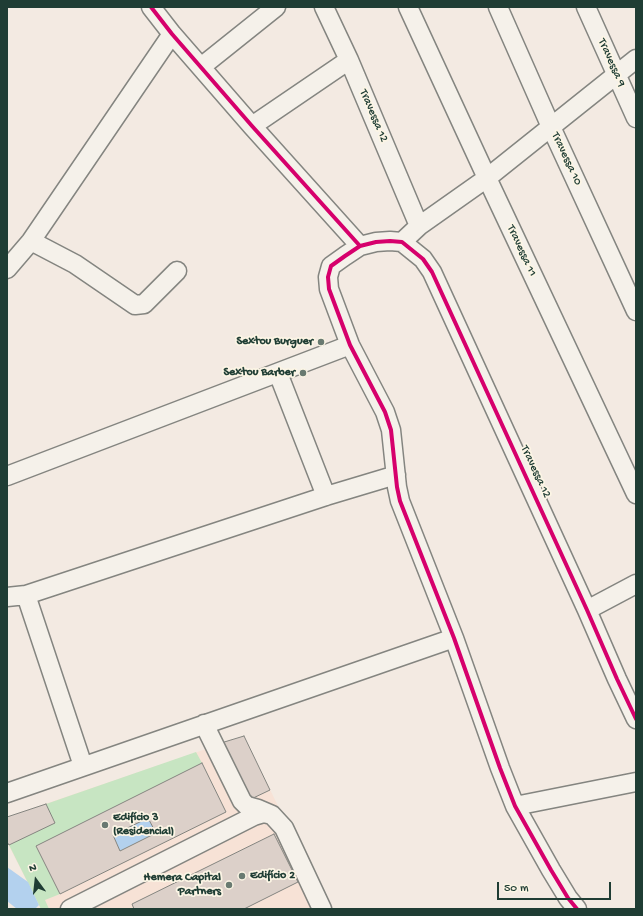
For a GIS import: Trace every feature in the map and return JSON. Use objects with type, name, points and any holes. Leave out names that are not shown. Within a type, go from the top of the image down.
[{"type":"street","points":[[151,7],[172,34],[252,126],[360,246]]},
{"type":"street","points":[[201,67],[276,7]]},
{"type":"street","name":"Travessa 12","points":[[324,7],[420,226]]},
{"type":"street","name":"Travessa 11","points":[[408,7],[636,494]]},
{"type":"street","name":"Travessa 10","points":[[498,7],[551,127],[636,311]]},
{"type":"street","name":"Travessa 9","points":[[586,7],[636,118]]},
{"type":"street","points":[[7,269],[31,241],[172,34]]},
{"type":"street","points":[[576,909],[551,870],[515,806],[500,768],[454,638],[400,501],[396,487],[391,430],[385,412],[350,345],[329,289],[328,277],[331,266],[360,246],[376,242],[402,242],[420,226],[487,178],[636,59]]},
{"type":"street","points":[[252,126],[348,60]]},
{"type":"street","points":[[31,241],[75,264],[135,304],[144,304],[177,271]]},
{"type":"street","name":"Travessa 12","points":[[402,242],[423,259],[432,272],[636,719]]},
{"type":"street","points":[[7,476],[350,345]]},
{"type":"street","points":[[278,373],[326,496]]},
{"type":"street","points":[[7,598],[26,595],[326,496],[396,475]]},
{"type":"street","points":[[587,610],[636,584]]},
{"type":"street","points":[[26,595],[83,766]]},
{"type":"street","points":[[7,793],[454,638]]},
{"type":"street","points":[[200,726],[242,801],[247,806],[272,815],[284,828],[322,909]]},
{"type":"street","points":[[200,726],[236,806],[237,815],[234,826]]},
{"type":"street","points":[[515,806],[636,782]]},
{"type":"street","points":[[70,909],[254,816],[264,813],[272,815]]},
{"type":"shaded area","points":[[244,736],[328,909],[41,909],[7,842],[7,817]]},
{"type":"green space","points":[[196,752],[202,763],[36,846],[60,894],[45,900],[49,909],[41,909],[9,845],[54,823],[46,804]]},
{"type":"water","points":[[148,818],[156,833],[120,851],[113,835]]},
{"type":"water","points":[[7,867],[28,882],[39,905],[35,909],[17,909],[7,901]]},
{"type":"building","points":[[244,736],[270,790],[249,800],[221,743]]},
{"type":"building","name":"Edifício 3 (Residencial)","points":[[202,763],[226,812],[60,894],[36,846]],"holes":[[[148,818],[156,833],[120,851],[113,835]]]},
{"type":"building","points":[[46,804],[55,823],[9,845],[7,842],[7,817]]},
{"type":"building","name":"Edifício 2","points":[[274,834],[298,882],[244,909],[134,909],[132,904]]},
{"type":"cycle path","points":[[151,7],[172,34],[252,126],[360,246],[376,242],[402,242],[423,259],[432,272],[636,719]]},
{"type":"cycle path","points":[[360,246],[331,266],[328,277],[329,289],[350,345],[385,412],[391,430],[397,487],[400,501],[454,638],[515,806],[551,870],[568,898],[577,909]]},
{"type":"place","name":"Sextou Burguer","points":[[321,342]]},
{"type":"place","name":"Sextou Barber","points":[[303,373]]},
{"type":"place","name":"Edifício 3 (Residencial)","points":[[105,825]]},
{"type":"place","name":"Edifício 2","points":[[242,876]]},
{"type":"place","name":"Hemera Capital Partners","points":[[229,885]]}]
